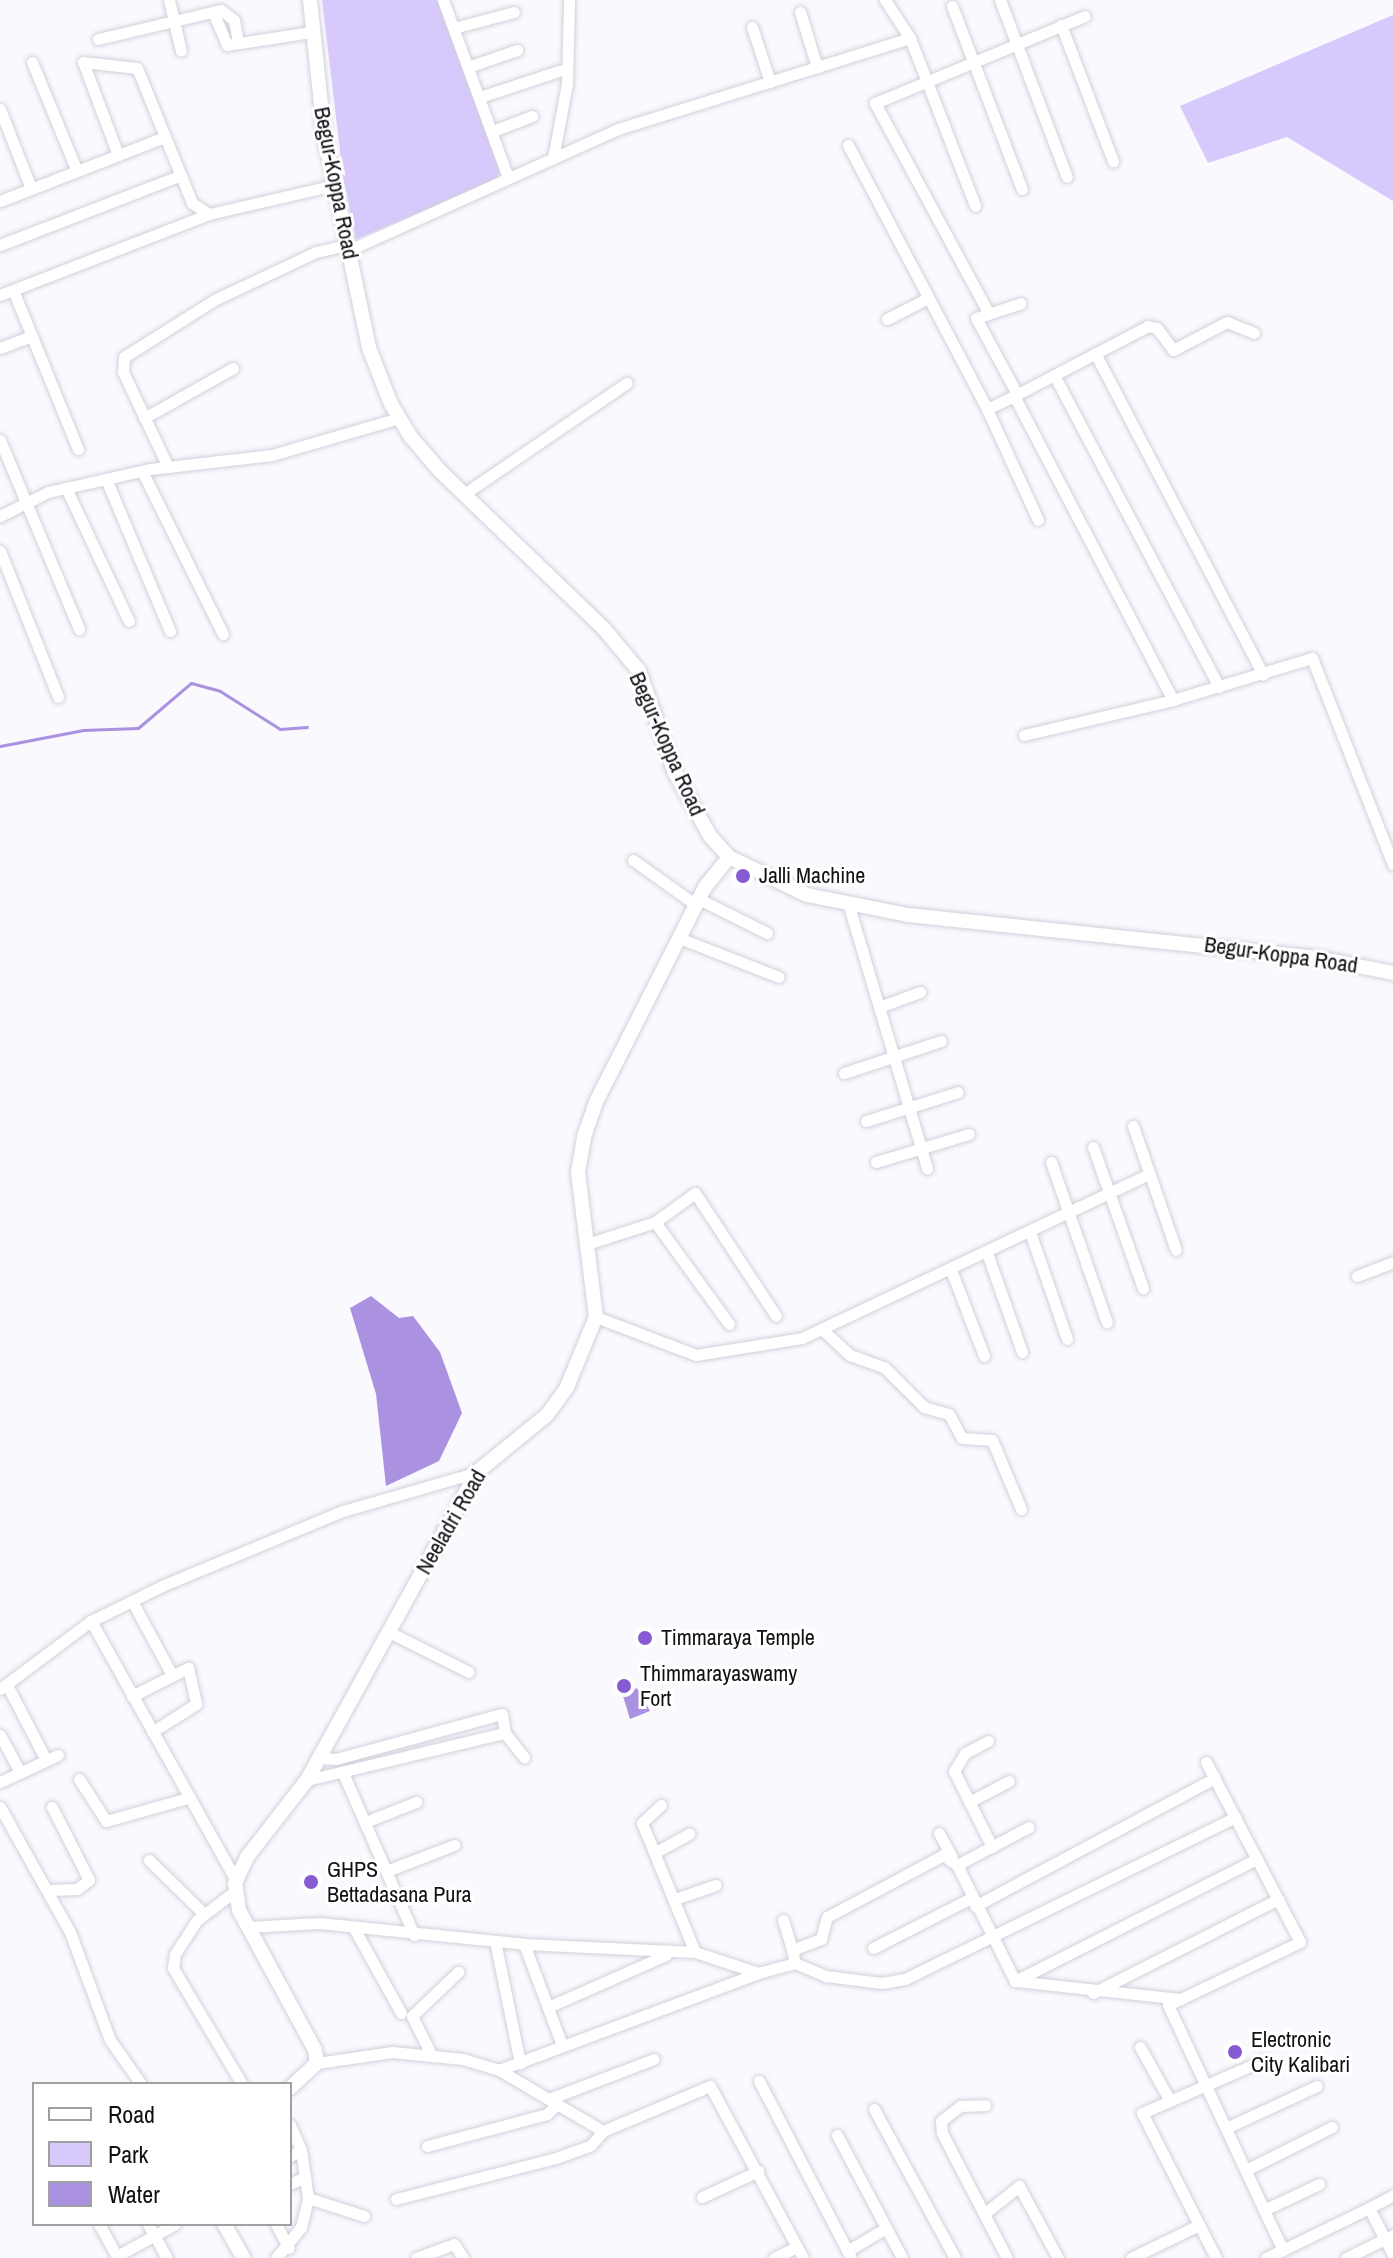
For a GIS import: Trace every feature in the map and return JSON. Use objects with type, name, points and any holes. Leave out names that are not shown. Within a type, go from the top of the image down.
[{"type":"main road","name":"Begur-Koppa Road","points":[[310,0],[311,32],[335,185],[369,348],[399,418],[411,437],[464,494],[605,630],[639,671],[675,773],[692,807],[729,857],[781,886],[908,915],[1318,958],[1393,973]]},
{"type":"main road","name":"Neeladri Road","points":[[236,1886],[247,1857],[307,1780],[477,1472],[547,1415],[567,1387],[596,1317],[578,1172],[584,1137],[597,1100],[679,938],[698,902],[729,857]]},
{"type":"main road","points":[[236,1886],[248,1927],[315,2050],[317,2063],[292,2086]]},
{"type":"main road","points":[[225,2226],[244,2258]]},
{"type":"street","points":[[169,0],[181,51]]},
{"type":"street","points":[[443,0],[508,178]]},
{"type":"street","points":[[553,158],[567,84],[569,0]]},
{"type":"street","points":[[885,0],[910,38],[975,206]]},
{"type":"street","points":[[1000,0],[1067,177]]},
{"type":"street","points":[[952,6],[1022,189]]},
{"type":"street","points":[[213,12],[223,43],[311,32]]},
{"type":"street","points":[[98,39],[213,12],[230,13],[238,42]]},
{"type":"street","points":[[454,28],[514,12]]},
{"type":"street","points":[[800,12],[817,67]]},
{"type":"street","points":[[988,312],[875,103],[926,79],[1085,16]]},
{"type":"street","points":[[1061,25],[1113,161]]},
{"type":"street","points":[[752,27],[770,82]]},
{"type":"street","points":[[168,467],[123,372],[124,357],[214,300],[316,252],[348,247],[618,129],[910,38]]},
{"type":"street","points":[[468,67],[517,50]]},
{"type":"street","points":[[32,62],[77,171]]},
{"type":"street","points":[[118,155],[83,62],[137,68],[197,211],[209,214]]},
{"type":"street","points":[[480,97],[561,70]]},
{"type":"street","points":[[0,109],[31,188]]},
{"type":"street","points":[[493,131],[532,116]]},
{"type":"street","points":[[0,201],[165,137]]},
{"type":"street","points":[[848,145],[987,409],[1038,520]]},
{"type":"street","points":[[0,245],[181,175]]},
{"type":"street","points":[[0,295],[209,214],[335,185]]},
{"type":"street","points":[[13,290],[78,449]]},
{"type":"street","points":[[887,319],[928,298]]},
{"type":"street","points":[[1021,303],[976,318],[1173,700]]},
{"type":"street","points":[[987,409],[1148,326],[1157,328],[1173,350],[1227,322],[1254,333]]},
{"type":"street","points":[[0,348],[32,336]]},
{"type":"street","points":[[1095,353],[1263,675]]},
{"type":"street","points":[[144,418],[233,368]]},
{"type":"street","points":[[1054,375],[1219,687]]},
{"type":"street","points":[[464,494],[627,383]]},
{"type":"street","points":[[0,516],[25,500],[66,488],[142,471],[272,455],[399,418]]},
{"type":"street","points":[[0,440],[79,629]]},
{"type":"street","points":[[142,471],[223,634]]},
{"type":"street","points":[[106,479],[170,631]]},
{"type":"street","points":[[66,488],[129,621]]},
{"type":"street","points":[[0,551],[3,566],[58,697]]},
{"type":"street","points":[[1024,735],[1173,700],[1263,675],[1309,658],[1318,664],[1393,865]]},
{"type":"street","points":[[633,860],[698,902],[767,933]]},
{"type":"street","points":[[848,903],[927,1168]]},
{"type":"street","points":[[679,938],[779,977]]},
{"type":"street","points":[[879,1007],[920,992]]},
{"type":"street","points":[[844,1073],[941,1041]]},
{"type":"street","points":[[866,1121],[958,1092]]},
{"type":"street","points":[[1133,1126],[1176,1250]]},
{"type":"street","points":[[876,1162],[969,1134]]},
{"type":"street","points":[[1093,1147],[1143,1288]]},
{"type":"street","points":[[1051,1162],[1107,1323]]},
{"type":"street","points":[[596,1317],[696,1355],[718,1355],[824,1331],[1149,1174]]},
{"type":"street","points":[[587,1244],[655,1222],[695,1193],[776,1316]]},
{"type":"street","points":[[655,1222],[729,1324]]},
{"type":"street","points":[[1030,1232],[1067,1339]]},
{"type":"street","points":[[987,1253],[1022,1352]]},
{"type":"street","points":[[1357,1276],[1393,1262]]},
{"type":"street","points":[[951,1270],[984,1356]]},
{"type":"street","points":[[824,1331],[850,1355],[885,1368],[924,1407],[949,1414],[962,1438],[992,1440],[1021,1509]]},
{"type":"street","points":[[46,1760],[3,1687],[91,1621],[343,1511],[477,1472]]},
{"type":"street","points":[[132,1601],[171,1673]]},
{"type":"street","points":[[91,1621],[236,1886],[203,1913],[175,1954],[173,1968],[241,2082]]},
{"type":"street","points":[[389,1632],[469,1672]]},
{"type":"street","points":[[132,1696],[171,1673],[188,1668],[197,1701],[152,1732]]},
{"type":"street","points":[[319,1758],[336,1759],[502,1714],[505,1733],[524,1757]]},
{"type":"street","points":[[307,1780],[505,1733]]},
{"type":"street","points":[[0,1735],[20,1772]]},
{"type":"street","points":[[988,1741],[965,1753],[954,1771],[992,1847]]},
{"type":"street","points":[[0,1782],[58,1755]]},
{"type":"street","points":[[1206,1762],[1300,1942],[1168,2005],[1283,2250]]},
{"type":"street","points":[[343,1773],[368,1821],[414,1935]]},
{"type":"street","points":[[873,1948],[973,1902],[1215,1778]]},
{"type":"street","points":[[79,1779],[106,1821],[188,1798]]},
{"type":"street","points":[[969,1802],[1009,1781]]},
{"type":"street","points":[[368,1821],[416,1802]]},
{"type":"street","points":[[661,1805],[642,1823],[695,1952]]},
{"type":"street","points":[[0,1807],[50,1890],[98,2015],[140,2082]]},
{"type":"street","points":[[50,1890],[77,1889],[89,1880],[52,1807]]},
{"type":"street","points":[[499,2070],[758,1973],[795,1963],[826,1976],[882,1983],[905,1979],[1235,1817]]},
{"type":"street","points":[[792,1950],[821,1939],[827,1917],[935,1857],[955,1861],[992,1847],[1029,1827]]},
{"type":"street","points":[[939,1833],[1015,1981]]},
{"type":"street","points":[[656,1852],[689,1834]]},
{"type":"street","points":[[389,1870],[454,1845]]},
{"type":"street","points":[[1015,1981],[1257,1859]]},
{"type":"street","points":[[149,1860],[203,1913]]},
{"type":"street","points":[[675,1899],[716,1885]]},
{"type":"street","points":[[1093,1993],[1278,1899]]},
{"type":"street","points":[[783,1920],[795,1963]]},
{"type":"street","points":[[248,1927],[319,1923],[355,1930],[524,1944],[695,1952],[758,1973]]},
{"type":"street","points":[[355,1930],[401,2013]]},
{"type":"street","points":[[495,1941],[520,2063]]},
{"type":"street","points":[[524,1944],[562,2045]]},
{"type":"street","points":[[548,2007],[670,1953]]},
{"type":"street","points":[[430,2052],[412,2016],[458,1972]]},
{"type":"street","points":[[1015,1981],[1093,1993],[1181,1999]]},
{"type":"street","points":[[1140,2047],[1170,2101]]},
{"type":"street","points":[[317,2063],[392,2052],[430,2052],[499,2070],[603,2131]]},
{"type":"street","points":[[427,2146],[547,2114],[552,2102],[654,2059]]},
{"type":"street","points":[[1216,2258],[1142,2113],[1264,2060]]},
{"type":"street","points":[[759,2081],[849,2254],[886,2228]]},
{"type":"street","points":[[396,2199],[556,2158],[591,2145],[603,2131],[710,2086],[800,2252],[774,2258]]},
{"type":"street","points":[[1226,2128],[1317,2086]]},
{"type":"street","points":[[985,2105],[960,2106],[941,2121],[942,2133],[1007,2258]]},
{"type":"street","points":[[874,2109],[955,2258]]},
{"type":"street","points":[[1246,2170],[1332,2127]]},
{"type":"street","points":[[837,2135],[902,2258]]},
{"type":"street","points":[[276,2258],[289,2248],[301,2227],[308,2198],[305,2177],[295,2153]]},
{"type":"street","points":[[702,2197],[758,2171]]},
{"type":"street","points":[[292,2183],[305,2177]]},
{"type":"street","points":[[1264,2210],[1319,2184]]},
{"type":"street","points":[[984,2214],[1019,2186],[1058,2258]]},
{"type":"street","points":[[1266,2258],[1393,2195]]},
{"type":"street","points":[[308,2198],[364,2216]]},
{"type":"street","points":[[1369,2208],[1389,2237],[1393,2255]]},
{"type":"street","points":[[1131,2258],[1158,2252],[1199,2225]]},
{"type":"street","points":[[100,2226],[118,2257],[172,2226]]},
{"type":"street","points":[[149,2226],[167,2258]]},
{"type":"street","points":[[277,2226],[289,2248]]},
{"type":"street","points":[[1346,2258],[1389,2237]]},
{"type":"street","points":[[416,2258],[454,2244],[463,2258]]},
{"type":"green space","points":[[322,0],[437,0],[502,170],[495,181],[356,239],[343,176]]},
{"type":"green space","points":[[1393,15],[1393,201],[1287,137],[1208,163],[1180,106]]},
{"type":"water","points":[[371,1296],[399,1318],[413,1316],[440,1352],[462,1413],[439,1461],[386,1486],[376,1394],[350,1308]]},
{"type":"water","points":[[637,1688],[650,1711],[630,1719],[623,1696]]},
{"type":"waterway","points":[[0,746],[83,730],[138,728],[191,683],[220,691],[280,729],[307,727]]},
{"type":"place","name":"Jalli Machine","points":[[743,876]]},
{"type":"place","name":"Timmaraya Temple","points":[[645,1638]]},
{"type":"place","name":"Thimmarayaswamy Fort","points":[[624,1686]]},
{"type":"place","name":"GHPS Bettadasana Pura","points":[[311,1882]]},
{"type":"place","name":"Electronic City Kalibari","points":[[1235,2052]]}]
